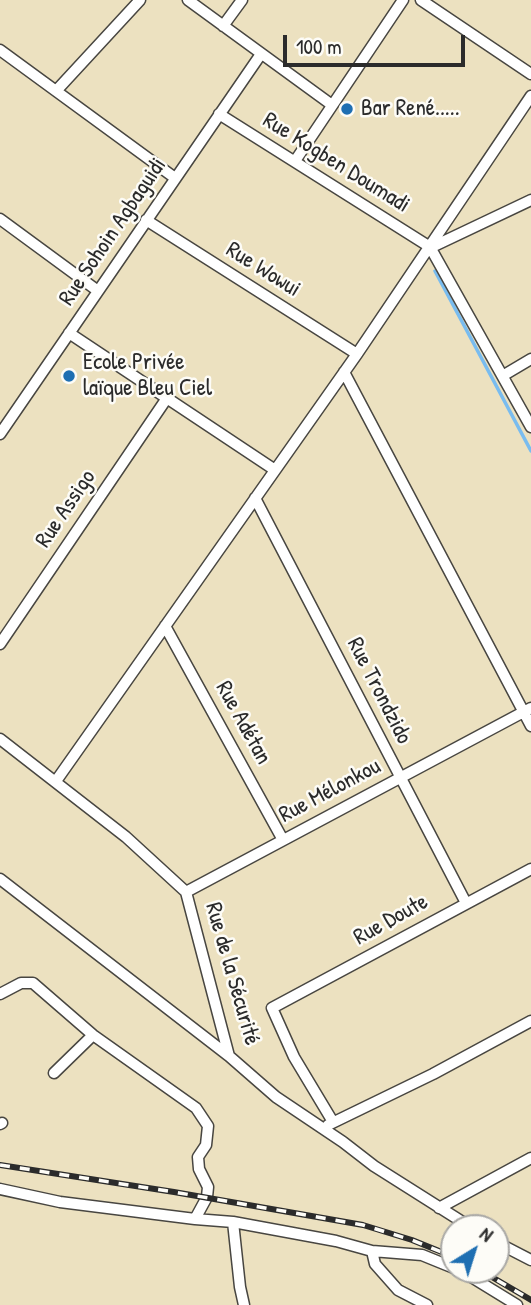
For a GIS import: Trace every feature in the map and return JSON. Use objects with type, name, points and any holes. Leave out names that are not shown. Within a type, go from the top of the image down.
[{"type":"street","points":[[56,91],[140,0]]},
{"type":"street","points":[[188,0],[332,105]]},
{"type":"street","points":[[223,26],[242,0]]},
{"type":"street","points":[[295,161],[403,0]]},
{"type":"street","points":[[421,0],[531,74]]},
{"type":"street","points":[[0,50],[175,178]]},
{"type":"street","name":"Rue Sohoin Agbaguidi","points":[[0,434],[4,421],[69,333],[261,54]]},
{"type":"street","points":[[56,781],[357,354],[531,96]]},
{"type":"street","name":"Rue Kogben Doumadi","points":[[219,114],[430,247]]},
{"type":"street","points":[[430,247],[531,200]]},
{"type":"street","points":[[0,219],[98,291]]},
{"type":"street","name":"Rue Wowui","points":[[146,220],[357,354]]},
{"type":"street","points":[[430,247],[504,374],[531,427]]},
{"type":"street","points":[[69,333],[275,470]]},
{"type":"street","points":[[504,374],[531,359]]},
{"type":"street","points":[[344,372],[527,710],[531,726]]},
{"type":"street","name":"Rue Assigo","points":[[0,644],[167,398]]},
{"type":"street","name":"Rue Trondzido","points":[[255,498],[466,903]]},
{"type":"street","name":"Rue Adétan","points":[[165,626],[283,840]]},
{"type":"street","name":"Rue Mélonkou","points":[[186,892],[527,710]]},
{"type":"street","name":"Rue de la Sécurité","points":[[0,739],[126,836],[186,892],[229,1056],[276,1097],[327,1125],[374,1166],[449,1214]]},
{"type":"street","name":"Rue Doute","points":[[327,1125],[272,1008],[531,869]]},
{"type":"street","points":[[0,879],[229,1056]]},
{"type":"street","points":[[0,994],[21,983],[33,983],[93,1035],[196,1108],[208,1126],[206,1145],[198,1157],[199,1169],[208,1187],[207,1198],[195,1219]]},
{"type":"street","points":[[327,1125],[433,1074],[531,1021]]},
{"type":"street","points":[[54,1073],[93,1035]]},
{"type":"street","points":[[439,1208],[531,1158]]},
{"type":"street","points":[[0,1189],[60,1202],[233,1222],[336,1241],[372,1251],[422,1255],[440,1262]]},
{"type":"street","points":[[233,1222],[244,1305]]},
{"type":"street","points":[[510,1250],[531,1261]]},
{"type":"street","points":[[372,1251],[375,1264],[398,1290],[427,1305]]},
{"type":"street","points":[[483,1284],[517,1305]]},
{"type":"waterway","points":[[435,271],[531,451]]},
{"type":"railway","points":[[0,1165],[363,1225],[440,1251]]},
{"type":"railway","points":[[504,1284],[531,1300]]},
{"type":"place","name":"Bar René.....","points":[[347,109]]},
{"type":"place","name":"Ecole Privée laïque Bleu Ciel","points":[[69,376]]}]
